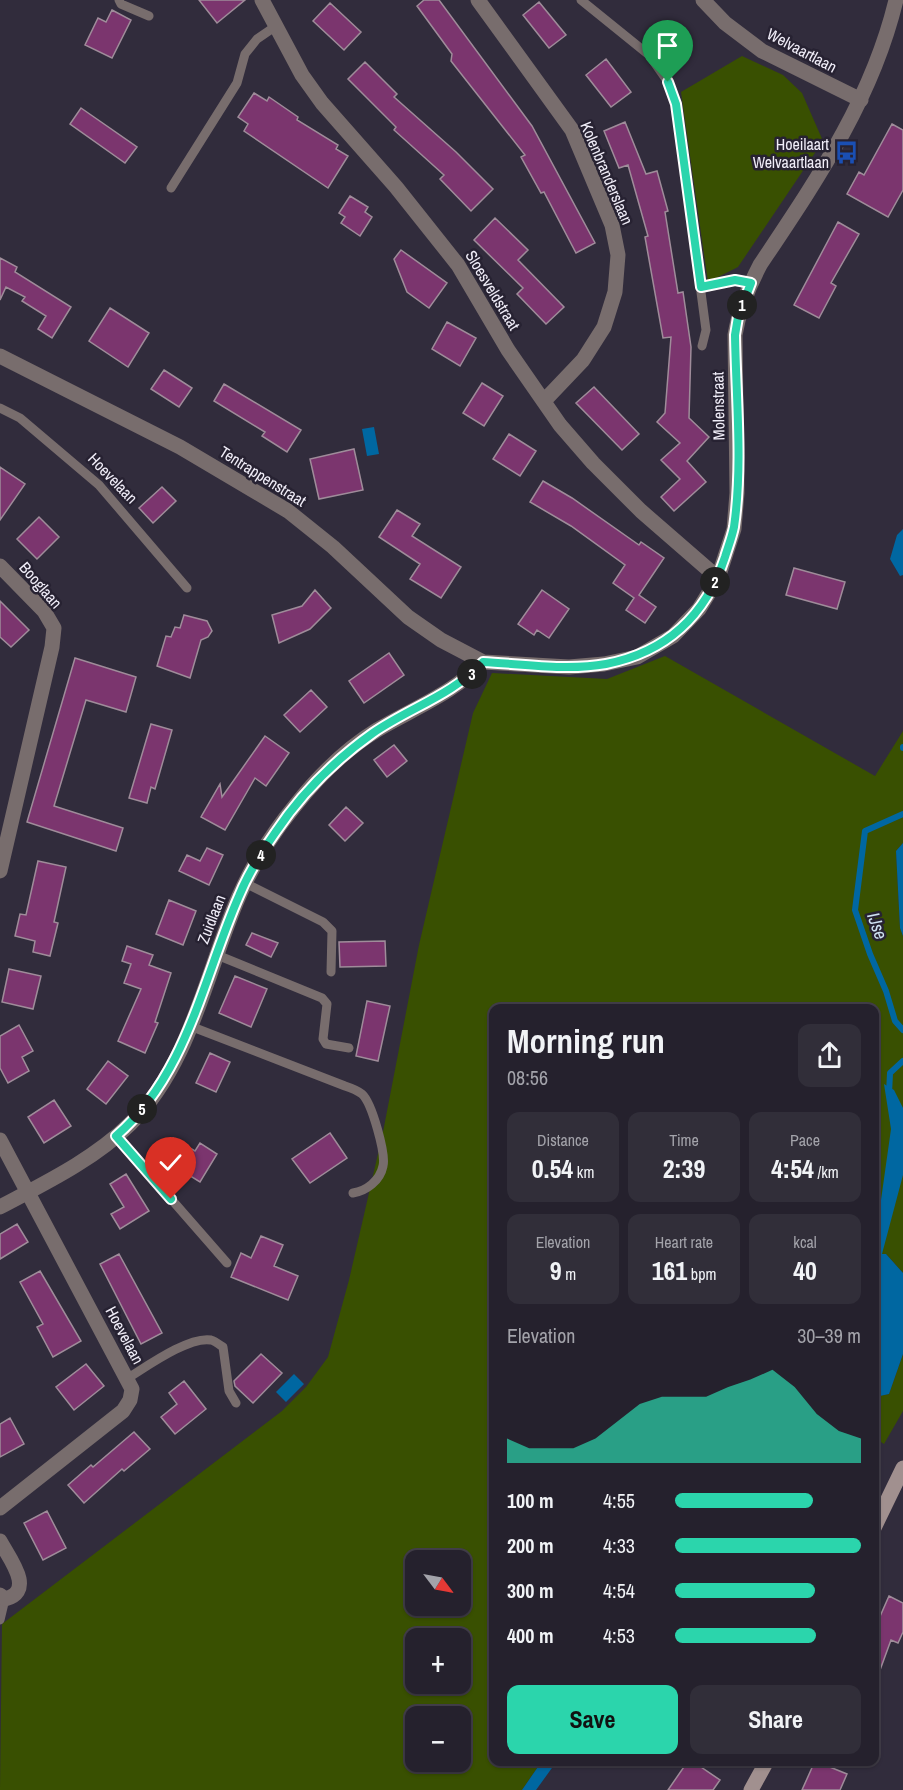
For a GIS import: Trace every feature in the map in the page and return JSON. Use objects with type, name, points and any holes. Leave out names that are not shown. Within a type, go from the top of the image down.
[{"type":"main road","points":[[879,1517],[903,1468]]},
{"type":"main road","points":[[751,1790],[765,1766]]},
{"type":"street","name":"Sloesveldstraat","points":[[262,0],[302,75],[322,103],[396,188],[458,265],[508,350],[560,425],[593,464],[641,511],[718,578]]},
{"type":"street","name":"Kolenbranderslaan","points":[[478,0],[572,130],[612,225],[618,255],[615,292],[604,327],[583,360],[544,401]]},
{"type":"street","name":"Welvaartlaan","points":[[703,0],[725,23],[762,51],[861,100]]},
{"type":"street","name":"Molenstraat","points":[[483,662],[569,667],[604,664],[637,657],[674,636],[699,609],[718,578],[734,529],[737,493],[735,335],[738,317],[751,283],[830,160],[861,100],[877,65],[896,0]]},
{"type":"street","name":"Tentrappenstraat","points":[[0,357],[180,447],[279,505],[333,547],[408,617],[441,640],[483,662]]},
{"type":"street","name":"Booglaan","points":[[0,566],[44,611],[54,628],[52,647],[0,871]]},
{"type":"street","name":"Zuidlaan","points":[[0,1207],[97,1152],[130,1123],[152,1098],[170,1069],[190,1026],[245,882],[275,833],[318,780],[374,732],[452,690],[483,662]]},
{"type":"street","name":"Hoevelaan","points":[[0,1140],[132,1389],[130,1400],[123,1410],[0,1508]]},
{"type":"street","points":[[0,1541],[21,1580],[20,1588],[13,1597],[3,1597]]},
{"type":"lane","points":[[119,0],[121,4],[149,16]]},
{"type":"lane","points":[[581,0],[649,56],[668,82],[676,104],[706,330],[702,346]]},
{"type":"lane","points":[[171,188],[237,82],[245,54],[257,39],[276,26]]},
{"type":"lane","points":[[701,287],[735,280],[751,283]]},
{"type":"lane","name":"Hoevelaan","points":[[0,408],[20,418],[99,485],[187,588]]},
{"type":"lane","points":[[245,882],[323,922],[332,931],[331,972]]},
{"type":"lane","points":[[217,955],[322,998],[327,1004],[323,1039],[326,1044],[349,1048]]},
{"type":"lane","points":[[190,1026],[363,1095],[371,1105],[384,1165],[380,1176],[364,1191],[353,1193]]},
{"type":"lane","points":[[116,1136],[227,1263]]},
{"type":"lane","points":[[128,1378],[174,1351],[199,1341],[212,1340],[223,1347],[229,1390],[236,1402]]},
{"type":"lane","points":[[0,1620],[3,1597]]},
{"type":"green space","points":[[742,56],[783,75],[802,93],[823,141],[738,267],[708,282],[681,92]]},
{"type":"green space","points":[[665,656],[875,776],[903,731],[903,843],[896,851],[900,928],[903,936],[903,1273],[886,1254],[879,1255],[879,1004],[489,1004],[489,1766],[539,1766],[522,1790],[0,1790],[2,1624],[282,1411],[306,1387],[328,1357],[349,1280],[383,1132],[419,945],[473,713],[492,673],[607,679]]},
{"type":"green space","points":[[903,1354],[903,1411],[884,1444],[879,1441],[879,1396],[889,1394]]},
{"type":"water","points":[[374,427],[379,454],[367,456],[362,429]]},
{"type":"water","points":[[903,529],[903,575],[900,576],[890,559],[897,535]]},
{"type":"water","points":[[903,843],[903,936],[900,928],[896,851]]},
{"type":"water","points":[[884,1084],[894,1090],[903,1108],[903,1175],[882,1254],[886,1254],[903,1273],[903,1354],[889,1394],[879,1396],[879,1208],[891,1129]]},
{"type":"water","points":[[294,1374],[304,1384],[286,1402],[276,1392]]},
{"type":"water","points":[[539,1766],[553,1766],[536,1790],[522,1790]]},
{"type":"building","points":[[199,0],[245,0],[217,23]]},
{"type":"building","points":[[424,0],[439,0],[532,126],[595,243],[576,253],[544,192],[541,193],[521,157],[525,155],[451,61],[452,54],[417,6]]},
{"type":"building","points":[[539,2],[566,35],[549,48],[523,15]]},
{"type":"building","points":[[330,3],[361,32],[344,50],[313,21]]},
{"type":"building","points":[[112,10],[131,20],[112,58],[85,45],[98,18],[106,22]]},
{"type":"building","points":[[606,59],[631,92],[611,107],[586,75]]},
{"type":"building","points":[[365,62],[397,94],[394,97],[456,152],[493,189],[471,211],[440,179],[444,175],[394,130],[396,127],[348,79]]},
{"type":"building","points":[[254,93],[267,101],[269,97],[298,117],[297,120],[338,145],[336,149],[348,156],[328,188],[244,131],[248,124],[238,117]]},
{"type":"building","points":[[81,108],[137,147],[125,163],[70,124]]},
{"type":"building","points":[[625,122],[646,174],[657,171],[668,211],[665,212],[678,293],[683,292],[691,347],[689,418],[709,437],[687,461],[706,482],[674,511],[661,497],[680,479],[661,460],[680,443],[657,422],[665,413],[671,337],[663,338],[645,237],[648,236],[628,165],[619,168],[604,131]]},
{"type":"building","points":[[892,124],[903,130],[903,190],[888,217],[847,194],[859,172],[864,175]]},
{"type":"building","points":[[350,196],[368,207],[365,212],[372,217],[360,236],[341,223],[345,217],[339,213]]},
{"type":"building","points":[[495,218],[528,250],[518,260],[564,307],[546,324],[517,294],[523,288],[474,240]]},
{"type":"building","points":[[838,222],[859,234],[831,283],[836,286],[819,318],[794,305]]},
{"type":"building","points":[[401,250],[447,283],[429,308],[407,292],[394,259]]},
{"type":"building","points":[[0,258],[17,267],[15,272],[71,307],[52,338],[38,329],[46,316],[22,301],[25,297],[6,287],[0,300]]},
{"type":"building","points":[[110,308],[149,333],[128,367],[89,341]]},
{"type":"building","points":[[447,322],[476,338],[460,366],[432,349]]},
{"type":"building","points":[[164,370],[192,388],[179,407],[151,389]]},
{"type":"building","points":[[482,383],[503,396],[484,426],[463,413]]},
{"type":"building","points":[[224,384],[301,430],[287,452],[262,436],[265,432],[214,401]]},
{"type":"building","points":[[594,387],[639,434],[622,450],[576,403]]},
{"type":"building","points":[[509,434],[536,451],[520,476],[493,459]]},
{"type":"building","points":[[354,449],[363,490],[319,499],[310,459]]},
{"type":"building","points":[[0,467],[25,484],[0,520]]},
{"type":"building","points":[[543,481],[572,498],[639,545],[641,542],[664,558],[639,595],[656,607],[645,623],[626,610],[634,598],[613,583],[625,565],[571,526],[530,502]]},
{"type":"building","points":[[162,487],[176,501],[153,523],[139,508]]},
{"type":"building","points":[[397,510],[420,524],[412,536],[461,567],[441,598],[410,579],[420,564],[379,537]]},
{"type":"building","points":[[39,517],[59,537],[37,559],[17,539]]},
{"type":"building","points":[[794,568],[845,582],[837,609],[786,595]]},
{"type":"building","points":[[315,590],[331,608],[310,629],[279,643],[272,615],[302,606]]},
{"type":"building","points":[[542,590],[569,609],[549,638],[537,630],[534,635],[518,624]]},
{"type":"building","points":[[0,601],[29,630],[11,647],[0,637]]},
{"type":"building","points":[[184,615],[207,621],[212,631],[208,637],[201,640],[190,678],[157,666],[166,636],[171,637],[175,627],[180,628]]},
{"type":"building","points":[[389,653],[404,675],[364,703],[349,681]]},
{"type":"building","points":[[75,658],[136,677],[126,712],[86,700],[54,806],[123,828],[116,851],[27,822]]},
{"type":"building","points":[[311,690],[327,707],[300,732],[284,715]]},
{"type":"building","points":[[151,724],[172,730],[155,789],[151,787],[147,803],[129,798]]},
{"type":"building","points":[[265,736],[289,753],[266,786],[255,778],[225,830],[201,817],[220,784],[222,797]]},
{"type":"building","points":[[394,745],[407,761],[387,777],[374,760]]},
{"type":"building","points":[[346,807],[363,823],[345,841],[329,825]]},
{"type":"building","points":[[207,848],[223,855],[209,885],[179,871],[187,855],[200,861]]},
{"type":"building","points":[[38,861],[66,867],[54,922],[58,923],[50,956],[33,952],[35,941],[15,936],[20,914],[26,915]]},
{"type":"building","points":[[169,900],[196,911],[183,945],[156,934]]},
{"type":"building","points":[[252,933],[278,943],[271,957],[246,945]]},
{"type":"building","points":[[385,941],[386,966],[340,967],[339,942]]},
{"type":"building","points":[[127,946],[153,955],[149,965],[171,973],[155,1022],[158,1023],[145,1053],[118,1041],[141,989],[124,983],[131,964],[122,961]]},
{"type":"building","points":[[9,969],[41,976],[33,1009],[2,1002]]},
{"type":"building","points":[[235,976],[267,989],[251,1027],[219,1013]]},
{"type":"building","points":[[367,1001],[390,1006],[378,1061],[356,1056]]},
{"type":"building","points":[[19,1025],[33,1051],[22,1057],[29,1071],[8,1083],[0,1068],[0,1036]]},
{"type":"building","points":[[210,1053],[230,1062],[216,1092],[196,1083]]},
{"type":"building","points":[[108,1061],[128,1076],[106,1104],[87,1089]]},
{"type":"building","points":[[54,1100],[71,1126],[44,1143],[28,1117]]},
{"type":"building","points":[[330,1133],[347,1158],[310,1183],[292,1159]]},
{"type":"building","points":[[173,1138],[195,1151],[200,1143],[217,1154],[200,1182],[161,1158]]},
{"type":"building","points":[[126,1174],[149,1211],[120,1229],[111,1214],[124,1207],[110,1184]]},
{"type":"building","points":[[17,1224],[28,1242],[0,1259],[0,1234]]},
{"type":"building","points":[[261,1236],[283,1245],[274,1266],[298,1276],[288,1300],[231,1277],[241,1253],[251,1258]]},
{"type":"building","points":[[119,1254],[162,1333],[141,1344],[100,1264]]},
{"type":"building","points":[[40,1271],[81,1341],[53,1357],[37,1327],[43,1324],[20,1282]]},
{"type":"building","points":[[261,1354],[282,1373],[253,1403],[235,1386],[234,1381]]},
{"type":"building","points":[[86,1364],[104,1386],[74,1410],[56,1387]]},
{"type":"building","points":[[184,1381],[206,1409],[175,1434],[161,1417],[177,1404],[169,1393]]},
{"type":"building","points":[[10,1418],[24,1444],[0,1457],[0,1424]]},
{"type":"building","points":[[134,1432],[150,1449],[124,1471],[122,1469],[84,1503],[68,1485]]},
{"type":"building","points":[[47,1511],[66,1548],[43,1560],[24,1523]]},
{"type":"building","points":[[889,1596],[903,1603],[903,1632],[898,1643],[891,1640],[879,1673],[879,1619]]},
{"type":"building","points":[[685,1766],[699,1766],[720,1780],[713,1790],[668,1790]]},
{"type":"building","points":[[813,1766],[827,1766],[847,1774],[840,1790],[802,1790]]},
{"type":"waterway","name":"IJse","points":[[903,814],[865,831],[855,910],[895,1021],[903,1030]]},
{"type":"waterway","name":"IJse","points":[[889,1094],[890,1073],[903,1061]]},
{"type":"place","name":"Hoeilaart Welvaartlaan","points":[[847,153]]},
{"type":"route","points":[[171,1199],[116,1136],[152,1098],[170,1069],[190,1026],[238,896],[252,868],[294,806],[346,754],[374,732],[452,690],[483,662],[569,667],[604,664],[637,657],[674,636],[699,609],[718,578],[734,529],[737,493],[735,335],[738,317],[751,283],[735,280],[701,287],[676,104],[668,82]]}]
